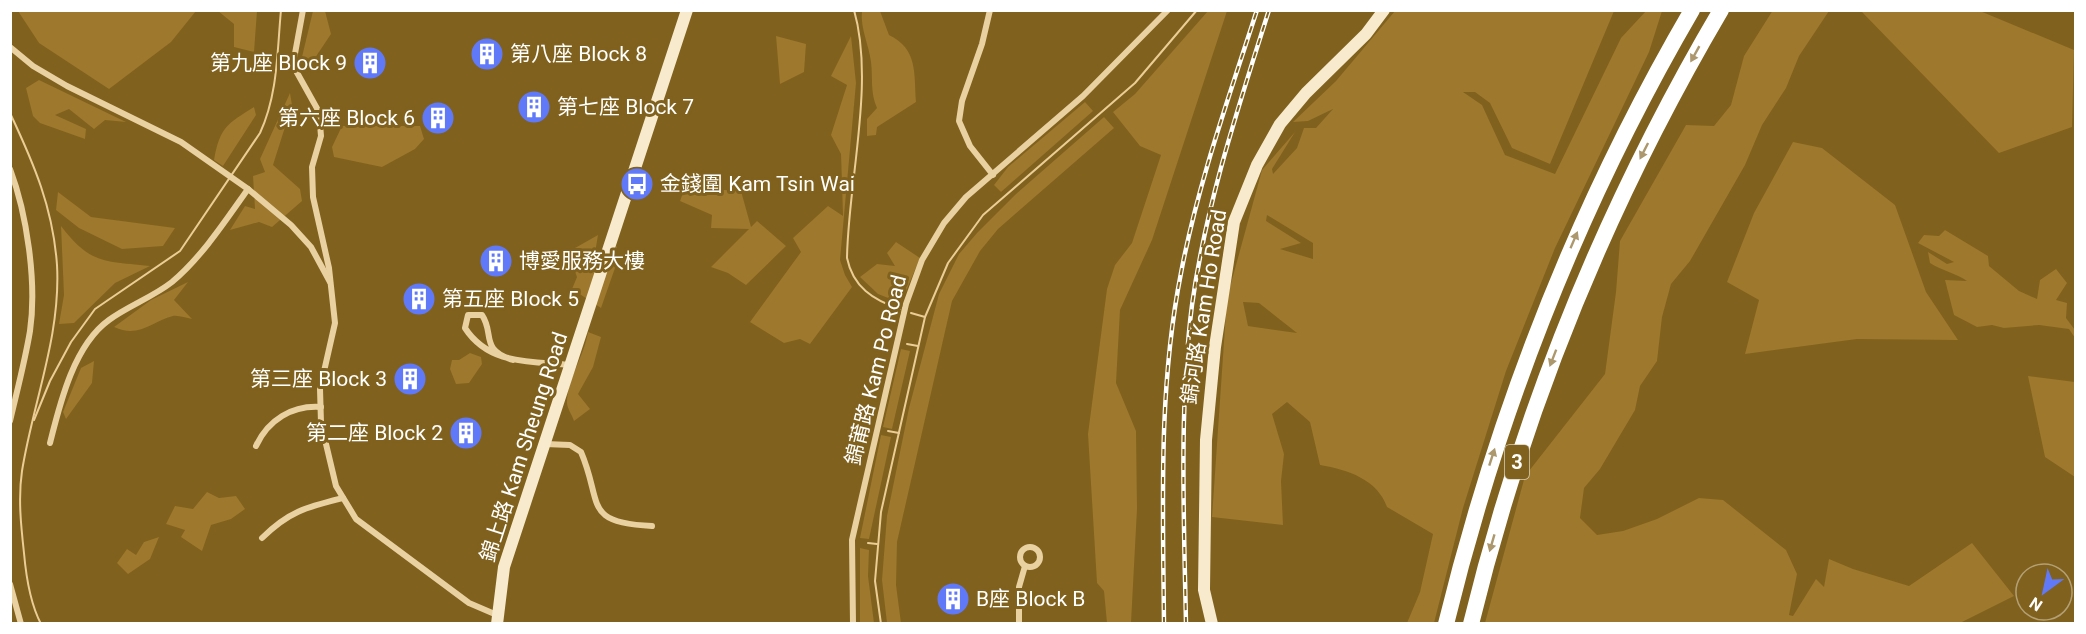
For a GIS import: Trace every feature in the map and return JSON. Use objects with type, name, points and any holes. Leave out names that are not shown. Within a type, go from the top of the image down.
[{"type":"highway","name":"3","points":[[1446,624],[1490,465],[1551,294],[1611,162],[1692,10]]},
{"type":"highway","name":"3","points":[[1472,624],[1509,484],[1574,303],[1636,166],[1721,10]]},
{"type":"main road","name":"錦上路 Kam Sheung Road","points":[[497,619],[504,567],[687,10]]},
{"type":"main road","name":"錦河路 Kam Ho Road","points":[[1212,624],[1204,590],[1206,440],[1212,365],[1234,222],[1260,158],[1280,124],[1306,93],[1366,34],[1384,10]]},
{"type":"street","points":[[303,10],[294,59],[295,69],[319,112],[321,136],[312,167],[313,197],[330,267],[335,323],[320,388],[321,407],[336,486],[356,519],[470,603],[497,619]]},
{"type":"street","points":[[990,10],[982,44],[962,100],[959,121],[969,146],[993,175]]},
{"type":"street","name":"錦莆路 Kam Po Road","points":[[853,624],[852,540],[908,297],[922,260],[944,223],[966,197],[1083,96],[1168,10]]},
{"type":"street","points":[[10,47],[33,66],[58,81],[181,142],[248,189],[291,225],[311,247],[330,283]]},
{"type":"street","points":[[10,169],[18,189],[31,278],[30,330],[10,421]]},
{"type":"street","points":[[50,442],[63,392],[83,351],[107,321],[172,282],[217,231],[248,189]]},
{"type":"street","points":[[513,360],[492,348],[482,315],[468,315],[465,328],[475,341],[493,354],[513,360],[571,365]]},
{"type":"street","points":[[256,446],[266,428],[276,420],[296,409],[321,407]]},
{"type":"street","points":[[545,444],[570,445],[581,452],[594,500],[604,517],[627,525],[652,526]]},
{"type":"street","points":[[262,538],[285,517],[297,510],[343,498]]},
{"type":"street","points":[[1019,624],[1019,587],[1024,566]]},
{"type":"street","points":[[10,584],[21,624]]},
{"type":"shaded area","points":[[1773,10],[1829,11],[1799,56],[1786,88],[1762,125],[1745,165],[1690,261],[1671,284],[1662,317],[1657,361],[1640,386],[1635,410],[1600,469],[1584,488],[1580,518],[1597,535],[1623,531],[1657,519],[1699,498],[1723,500],[1786,550],[1797,574],[1789,615],[1793,616],[1816,579],[1824,587],[1829,559],[1853,569],[1909,586],[1972,543],[2014,596],[1960,623],[1485,623],[1525,476],[1605,374],[1620,241],[1686,125],[1714,126],[1731,105],[1744,56]]},
{"type":"shaded area","points":[[18,11],[196,11],[171,42],[109,89],[39,43]]},
{"type":"shaded area","points":[[218,11],[257,11],[254,52],[234,47],[234,24]]},
{"type":"shaded area","points":[[313,11],[325,11],[331,34],[307,70],[301,61]]},
{"type":"shaded area","points":[[862,11],[880,11],[889,35],[905,47],[910,55],[913,63],[916,102],[877,127],[876,135],[867,136],[867,119],[877,108],[873,96],[871,62],[862,24]]},
{"type":"shaded area","points":[[1208,11],[1227,11],[1152,240],[1120,310],[1116,383],[1136,431],[1137,509],[1131,623],[1107,623],[1104,591],[1097,583],[1088,434],[1107,289],[1115,265],[1132,243],[1161,155],[1140,146],[1113,112],[1135,94]]},
{"type":"shaded area","points":[[1395,11],[1614,11],[1550,164],[1512,148],[1490,103],[1475,92],[1463,92],[1482,105],[1505,155],[1555,174],[1621,38],[1646,11],[1662,11],[1649,52],[1555,248],[1506,371],[1463,508],[1434,623],[1407,623],[1420,592],[1433,534],[1387,507],[1376,489],[1360,477],[1320,465],[1310,422],[1287,402],[1272,414],[1284,454],[1281,481],[1283,525],[1212,517],[1227,298],[1262,170],[1295,132],[1272,169],[1273,174],[1297,148],[1304,128],[1316,128],[1333,109],[1308,121],[1293,122],[1336,81]],"holes":[[[1267,215],[1313,243],[1313,259],[1280,249],[1301,243],[1266,221]],[[1243,302],[1259,303],[1297,333],[1248,326]]]},
{"type":"shaded area","points":[[1861,11],[1980,11],[2074,50],[2072,127],[1999,153]]},
{"type":"shaded area","points":[[776,36],[806,44],[804,72],[780,84]]},
{"type":"shaded area","points":[[851,36],[856,83],[840,260],[852,287],[810,344],[800,339],[784,343],[750,322],[801,252],[793,238],[828,206],[843,216],[841,154],[831,135],[847,85],[831,76]]},
{"type":"shaded area","points":[[39,80],[126,122],[105,120],[94,129],[69,109],[55,115],[86,129],[85,139],[40,123],[33,116],[26,88]]},
{"type":"shaded area","points":[[290,93],[292,105],[273,165],[300,189],[302,201],[272,227],[259,222],[230,230],[245,206],[255,209],[253,176],[265,172],[260,159]]},
{"type":"shaded area","points":[[1085,102],[1093,111],[1001,192],[994,185],[1008,167]]},
{"type":"shaded area","points":[[254,107],[256,115],[223,166],[214,160],[222,133],[237,118]]},
{"type":"shaded area","points":[[1104,117],[1114,128],[998,229],[980,251],[952,301],[897,542],[896,585],[901,623],[887,623],[882,580],[887,516],[909,408],[939,294],[959,254],[977,233],[1015,195]]},
{"type":"shaded area","points":[[342,126],[420,126],[424,139],[415,149],[382,167],[334,157],[332,147]]},
{"type":"shaded area","points":[[1793,142],[1822,148],[1895,205],[1926,292],[1958,340],[1857,339],[1745,354],[1759,300],[1727,282],[1754,213]]},
{"type":"shaded area","points":[[688,179],[708,189],[741,191],[751,227],[757,221],[786,246],[746,285],[728,273],[711,267],[749,229],[711,228],[712,215],[680,201]]},
{"type":"shaded area","points":[[58,192],[91,217],[175,228],[163,246],[122,249],[79,228],[56,210]]},
{"type":"shaded area","points":[[61,226],[81,248],[100,259],[150,266],[115,283],[74,323],[59,324],[64,295]]},
{"type":"shaded area","points":[[1945,230],[1988,256],[1989,266],[2019,291],[2037,299],[2040,280],[2056,269],[2067,283],[2056,300],[2067,303],[2066,318],[2075,330],[2075,338],[2069,329],[2039,325],[2004,328],[1992,325],[1977,327],[1954,315],[1945,280],[1967,281],[1930,263],[1928,252],[1947,264],[1954,262],[1918,243],[1924,235],[1939,236]]},
{"type":"shaded area","points":[[598,235],[592,271],[605,274],[617,245],[615,268],[601,308],[572,289],[577,277],[568,252]]},
{"type":"shaded area","points":[[896,242],[920,258],[901,303],[878,294],[860,277],[877,264],[895,266],[887,253]]},
{"type":"shaded area","points":[[188,282],[174,300],[192,319],[173,316],[145,328],[131,331],[114,327],[151,300]]},
{"type":"shaded area","points":[[588,332],[601,337],[593,367],[578,394],[590,409],[574,421],[567,405],[568,394]]},
{"type":"shaded area","points":[[901,349],[910,351],[892,429],[883,427]]},
{"type":"shaded area","points":[[470,353],[481,357],[482,364],[469,383],[456,384],[450,369],[452,360],[459,360]]},
{"type":"shaded area","points":[[94,361],[92,383],[66,419],[63,412],[81,368]]},
{"type":"shaded area","points":[[2028,376],[2075,382],[2075,477],[2045,457]]},
{"type":"shaded area","points":[[881,435],[891,437],[869,539],[860,538]]},
{"type":"shaded area","points":[[207,492],[219,498],[236,496],[245,509],[231,519],[211,525],[202,551],[181,537],[185,530],[166,524],[175,506],[193,509]]},
{"type":"shaded area","points":[[159,537],[150,559],[128,574],[117,563],[127,549],[136,555],[144,542]]},
{"type":"shaded area","points":[[860,548],[869,550],[868,576],[874,623],[860,623]]},
{"type":"waterway","points":[[34,420],[50,381],[71,342],[95,309],[180,251],[260,133],[274,88],[281,10]]},
{"type":"waterway","points":[[854,10],[860,38],[862,69],[859,133],[847,258],[859,285],[873,297],[900,309]]},
{"type":"waterway","points":[[881,624],[875,581],[881,512],[925,317],[948,263],[983,215],[1135,83],[1197,10]]},
{"type":"waterway","points":[[10,113],[27,150],[47,205],[57,265],[57,291],[51,343],[27,445],[20,491],[27,580],[41,624]]},
{"type":"waterway","points":[[911,313],[925,317]]},
{"type":"waterway","points":[[907,344],[918,346]]},
{"type":"waterway","points":[[888,431],[899,433]]},
{"type":"waterway","points":[[868,543],[877,544]]},
{"type":"railway","points":[[1164,624],[1165,404],[1174,317],[1196,206],[1257,10]]},
{"type":"railway","points":[[1186,624],[1184,424],[1192,305],[1214,193],[1269,10]]},
{"type":"place","name":"第八座 Block 8","points":[[487,54]]},
{"type":"place","name":"第九座 Block 9","points":[[370,63]]},
{"type":"place","name":"第七座 Block 7","points":[[534,107]]},
{"type":"place","name":"第六座 Block 6","points":[[438,118]]},
{"type":"place","name":"金錢圍 Kam Tsin Wai","points":[[637,184]]},
{"type":"place","name":"博愛服務大樓","points":[[496,261]]},
{"type":"place","name":"第五座 Block 5","points":[[419,299]]},
{"type":"place","name":"第三座 Block 3","points":[[410,379]]},
{"type":"place","name":"第二座 Block 2","points":[[466,433]]},
{"type":"place","name":"B座 Block B","points":[[953,599]]}]
